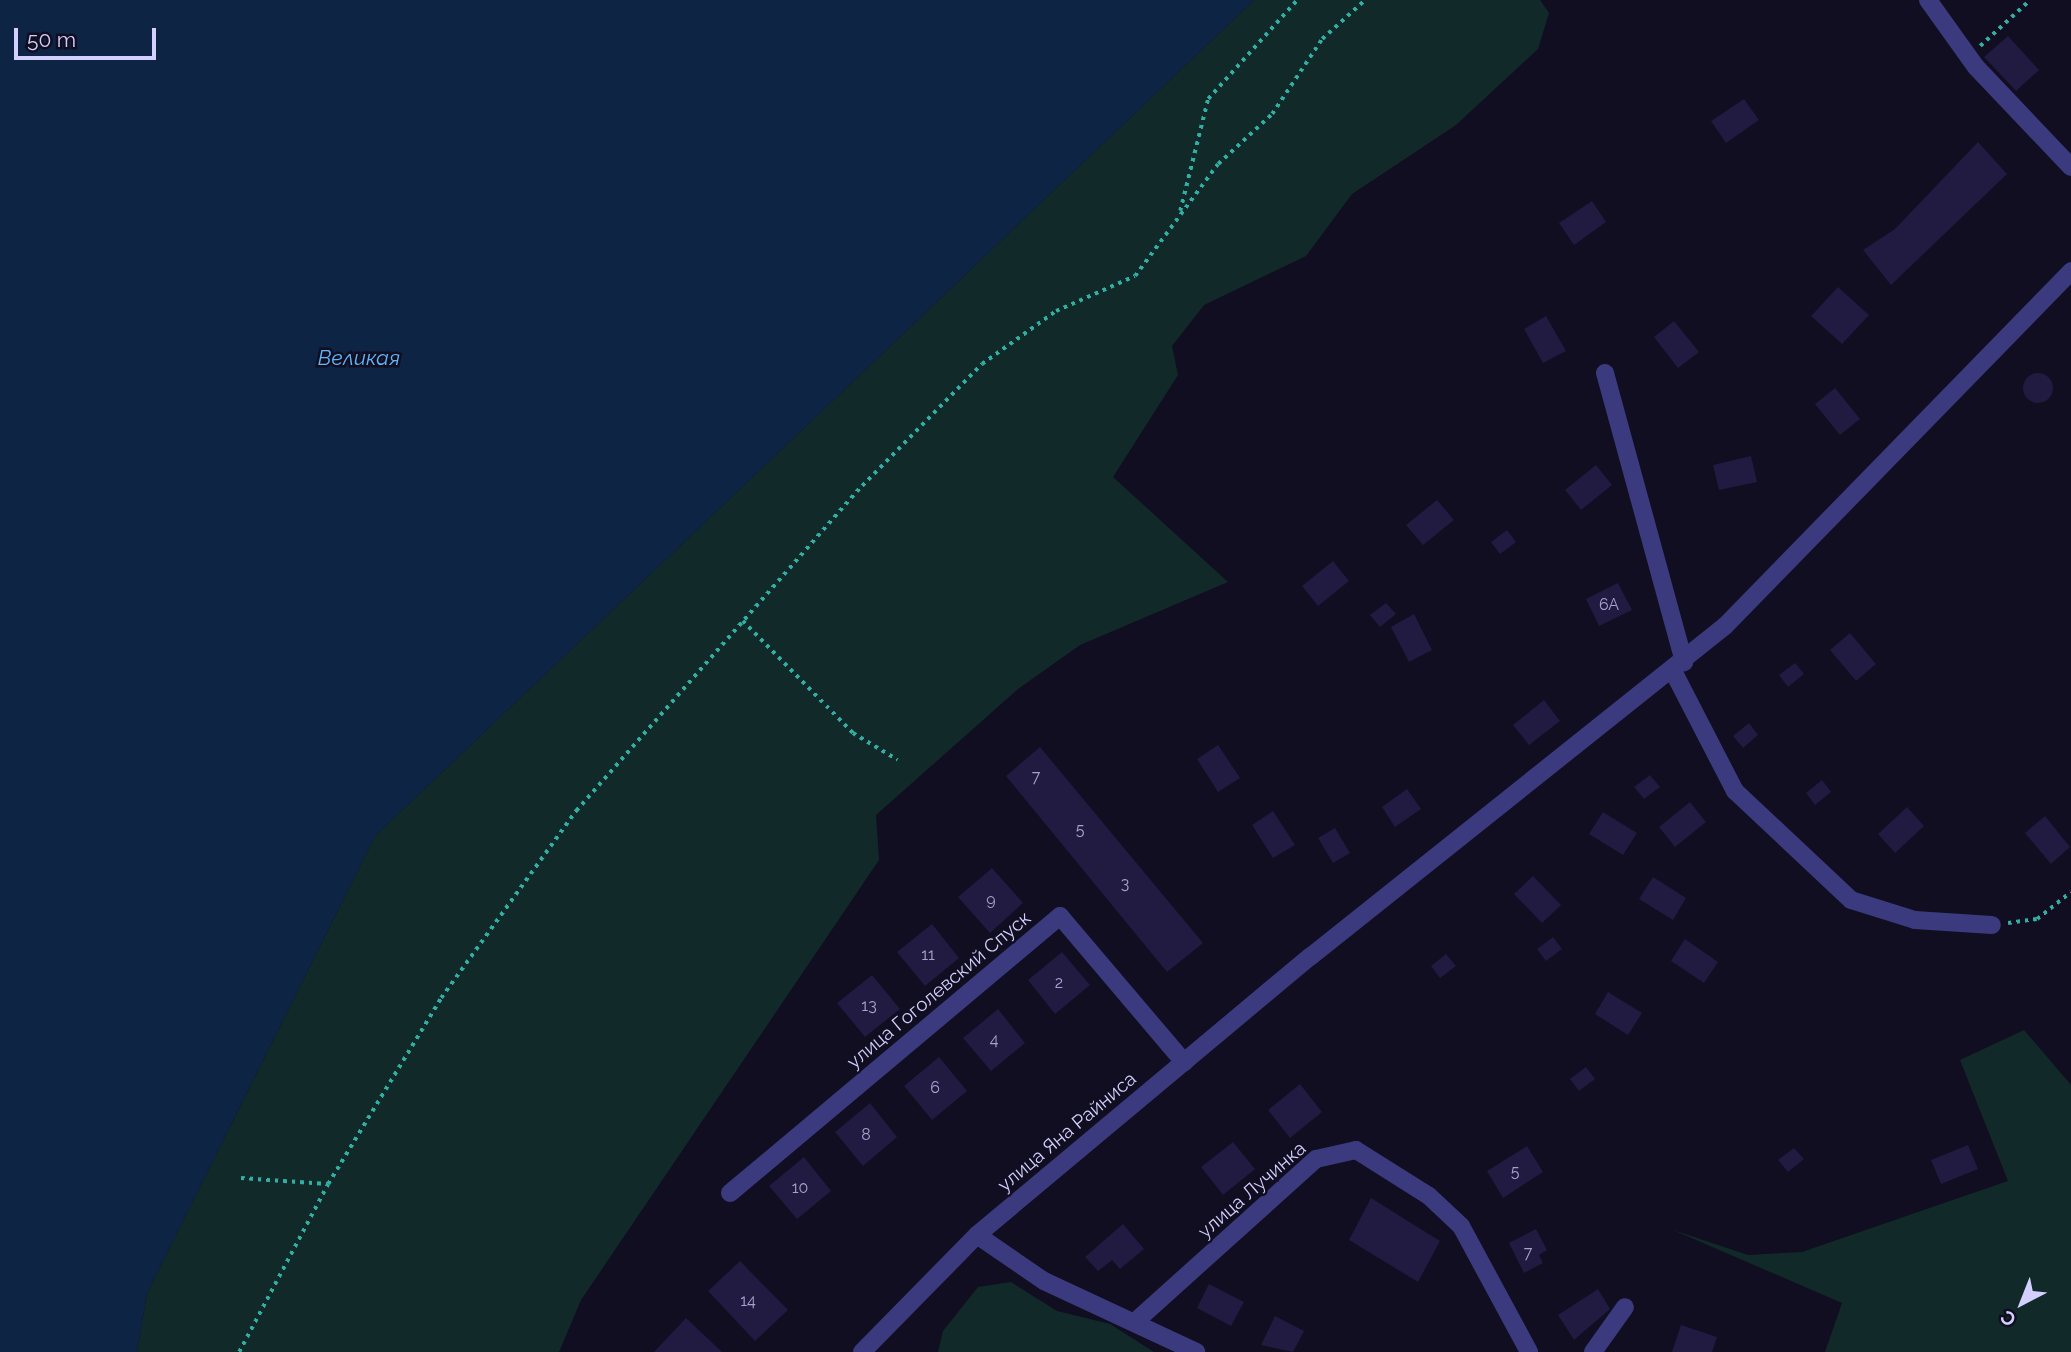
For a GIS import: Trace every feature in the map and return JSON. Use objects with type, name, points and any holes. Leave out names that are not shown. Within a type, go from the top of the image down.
[{"type":"street","points":[[1928,0],[1968,57],[2071,167]]},
{"type":"street","name":"улица Яна Райниса","points":[[862,1352],[977,1235],[1310,957],[1679,666],[1779,574],[2071,271]]},
{"type":"street","points":[[1605,373],[1679,666],[1734,791],[1851,901],[1915,920],[1992,925]]},
{"type":"street","name":"улица Гоголевский Спуск","points":[[730,1193],[1060,916],[1184,1062]]},
{"type":"street","name":"улица Лучинка","points":[[1136,1321],[1316,1159],[1356,1150],[1429,1196],[1461,1226],[1529,1352]]},
{"type":"street","points":[[977,1235],[1044,1281],[1136,1321],[1196,1352]]},
{"type":"street","points":[[1593,1352],[1625,1307]]},
{"type":"path","points":[[1179,214],[1208,99],[1297,0]]},
{"type":"path","points":[[239,1352],[328,1184],[441,998],[576,811],[743,621],[982,364],[1056,311],[1135,276],[1218,164],[1272,114],[1322,39],[1365,0]]},
{"type":"path","points":[[1968,57],[2030,0]]},
{"type":"path","points":[[743,621],[853,733],[898,760]]},
{"type":"path","points":[[1992,925],[2037,919],[2071,892]]},
{"type":"path","points":[[241,1178],[328,1184]]},
{"type":"green space","points":[[1254,0],[1540,0],[1549,13],[1538,49],[1456,125],[1352,194],[1306,256],[1204,305],[1172,346],[1178,375],[1113,477],[1228,582],[1080,645],[1018,689],[876,815],[879,860],[581,1300],[559,1352],[137,1352],[147,1293],[375,836]]},
{"type":"green space","points":[[2024,1030],[2071,1085],[2071,1352],[1825,1352],[1842,1303],[1673,1230],[1748,1255],[1802,1252],[2008,1181],[1960,1060]]},
{"type":"green space","points":[[1011,1282],[1057,1311],[1110,1324],[1154,1352],[938,1352],[943,1331],[978,1287]]},
{"type":"water","name":"Великая","points":[[0,0],[1254,0],[375,836],[147,1293],[137,1352],[0,1352]]},
{"type":"building","points":[[2008,36],[2039,70],[2016,91],[1984,57]]},
{"type":"building","points":[[1744,99],[1759,120],[1726,143],[1711,121]]},
{"type":"building","points":[[1978,142],[2007,174],[1891,285],[1863,250],[1895,229]]},
{"type":"building","points":[[1592,201],[1606,222],[1574,245],[1559,223]]},
{"type":"building","points":[[1838,287],[1869,315],[1842,344],[1811,316]]},
{"type":"building","points":[[1546,316],[1566,351],[1543,363],[1524,329]]},
{"type":"building","points":[[1674,321],[1699,352],[1678,368],[1654,337]]},
{"type":"building","points":[[2038,373],[2049,377],[2053,388],[2049,399],[2038,403],[2027,399],[2023,388],[2027,377]]},
{"type":"building","points":[[1835,388],[1860,419],[1840,435],[1815,404]]},
{"type":"building","points":[[1751,456],[1757,482],[1719,490],[1713,465]]},
{"type":"building","points":[[1596,465],[1612,485],[1581,510],[1565,490]]},
{"type":"building","points":[[1437,500],[1454,520],[1423,545],[1406,525]]},
{"type":"building","points":[[1507,530],[1516,542],[1500,554],[1491,542]]},
{"type":"building","points":[[1333,561],[1349,581],[1318,606],[1302,586]]},
{"type":"building","points":[[1618,583],[1632,610],[1599,626],[1586,599]]},
{"type":"building","points":[[1386,603],[1396,614],[1380,627],[1370,615]]},
{"type":"building","points":[[1414,614],[1432,650],[1409,662],[1391,627]]},
{"type":"building","points":[[1850,633],[1876,664],[1856,681],[1830,650]]},
{"type":"building","points":[[1795,663],[1804,674],[1788,687],[1779,675]]},
{"type":"building","points":[[1544,700],[1560,721],[1529,745],[1513,725]]},
{"type":"building","points":[[1749,723],[1758,735],[1743,748],[1733,736]]},
{"type":"building","points":[[1218,745],[1240,778],[1218,792],[1197,759]]},
{"type":"building","points":[[1040,747],[1203,943],[1167,972],[1006,776]]},
{"type":"building","points":[[1650,775],[1660,787],[1644,799],[1634,787]]},
{"type":"building","points":[[1822,780],[1831,792],[1815,805],[1806,793]]},
{"type":"building","points":[[1407,789],[1421,809],[1395,827],[1382,807]]},
{"type":"building","points":[[1690,802],[1706,822],[1675,847],[1659,827]]},
{"type":"building","points":[[1907,807],[1924,826],[1895,853],[1878,834]]},
{"type":"building","points":[[1273,811],[1295,845],[1273,858],[1252,825]]},
{"type":"building","points":[[1603,812],[1637,833],[1623,855],[1589,834]]},
{"type":"building","points":[[2045,816],[2070,847],[2051,864],[2025,833]]},
{"type":"building","points":[[1335,828],[1350,853],[1333,863],[1318,838]]},
{"type":"building","points":[[992,868],[1023,903],[990,933],[958,897]]},
{"type":"building","points":[[1533,876],[1561,905],[1542,923],[1514,894]]},
{"type":"building","points":[[1653,877],[1686,898],[1673,920],[1639,899]]},
{"type":"building","points":[[932,924],[959,958],[925,986],[897,952]]},
{"type":"building","points":[[1553,937],[1562,949],[1546,961],[1537,949]]},
{"type":"building","points":[[1685,939],[1718,962],[1704,983],[1671,961]]},
{"type":"building","points":[[1062,952],[1090,985],[1055,1014],[1028,980]]},
{"type":"building","points":[[1446,954],[1456,966],[1440,978],[1431,966]]},
{"type":"building","points":[[872,975],[900,1009],[865,1037],[837,1003]]},
{"type":"building","points":[[1608,992],[1642,1013],[1628,1035],[1595,1014]]},
{"type":"building","points":[[998,1009],[1025,1043],[991,1071],[963,1038]]},
{"type":"building","points":[[939,1057],[967,1091],[932,1120],[904,1086]]},
{"type":"building","points":[[1586,1067],[1595,1079],[1579,1091],[1570,1079]]},
{"type":"building","points":[[1300,1084],[1322,1112],[1290,1138],[1268,1110]]},
{"type":"building","points":[[870,1103],[897,1137],[863,1166],[835,1132]]},
{"type":"building","points":[[1233,1142],[1255,1169],[1223,1195],[1201,1167]]},
{"type":"building","points":[[1968,1145],[1978,1169],[1941,1184],[1931,1160]]},
{"type":"building","points":[[1527,1146],[1543,1172],[1503,1198],[1487,1171]]},
{"type":"building","points":[[1794,1148],[1804,1159],[1788,1172],[1778,1160]]},
{"type":"building","points":[[804,1157],[831,1191],[797,1219],[769,1186]]},
{"type":"building","points":[[1371,1198],[1440,1241],[1418,1282],[1349,1240]]},
{"type":"building","points":[[1123,1224],[1144,1249],[1120,1269],[1112,1260],[1098,1271],[1085,1257]]},
{"type":"building","points":[[1536,1229],[1547,1250],[1539,1255],[1543,1263],[1524,1273],[1509,1243]]},
{"type":"building","points":[[740,1261],[788,1310],[755,1341],[708,1291]]},
{"type":"building","points":[[1209,1284],[1244,1302],[1231,1326],[1197,1308]]},
{"type":"building","points":[[1598,1289],[1610,1309],[1574,1340],[1558,1315]]},
{"type":"building","points":[[1275,1316],[1304,1331],[1293,1352],[1261,1345]]},
{"type":"building","points":[[686,1318],[722,1352],[654,1352]]},
{"type":"building","points":[[1681,1325],[1717,1337],[1712,1352],[1672,1352]]}]
